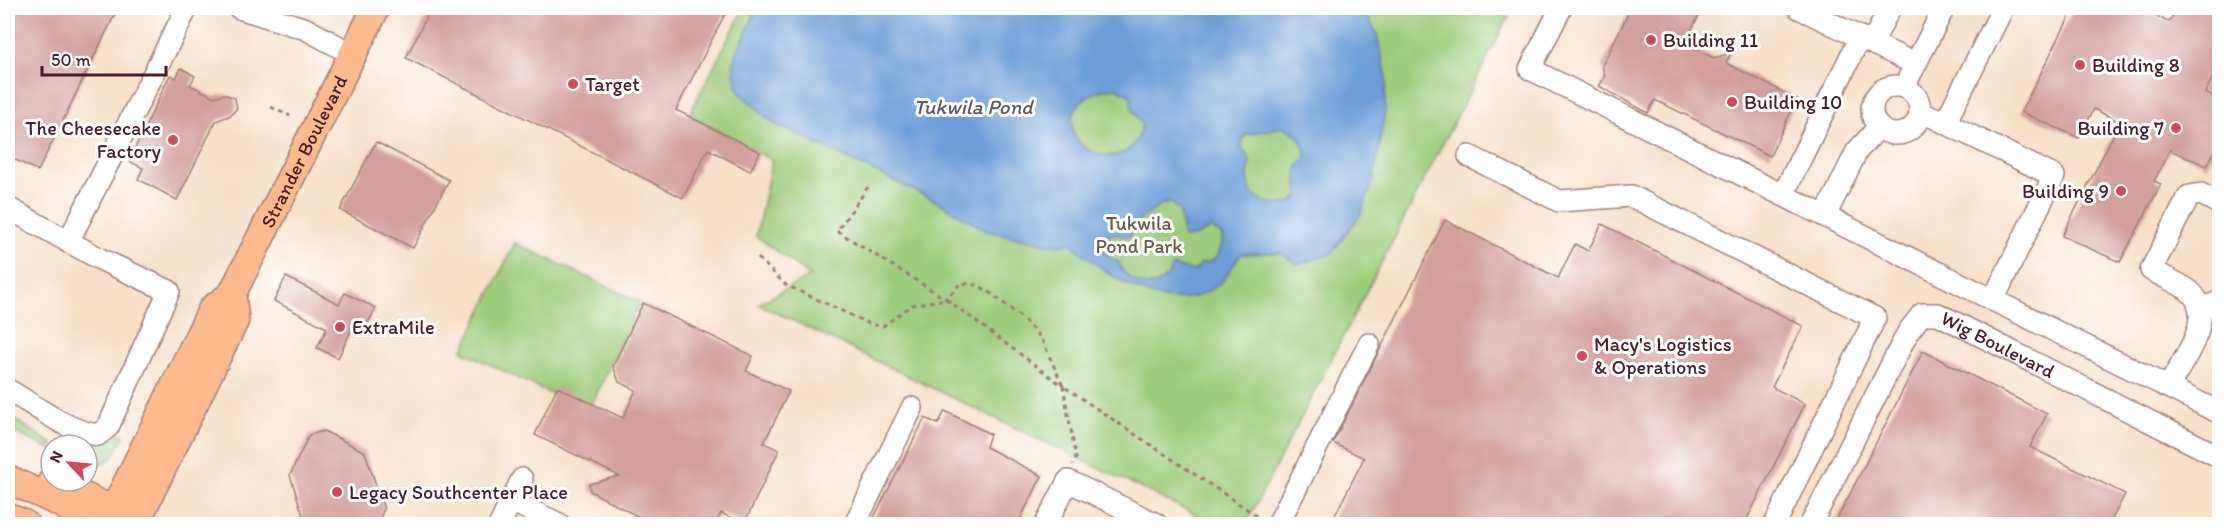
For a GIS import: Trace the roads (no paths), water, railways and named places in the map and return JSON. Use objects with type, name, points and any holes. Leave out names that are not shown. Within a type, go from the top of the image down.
[{"type":"main road","name":"Strander Boulevard","points":[[120,522],[212,309],[232,294],[376,8]]},
{"type":"main road","points":[[8,461],[39,475]]},
{"type":"main road","points":[[8,479],[64,505],[120,522]]},
{"type":"main road","points":[[71,493],[120,522]]},
{"type":"main road","points":[[8,496],[67,523]]},
{"type":"main road","points":[[8,516],[25,525]]},
{"type":"street","points":[[68,242],[187,8]]},
{"type":"street","points":[[239,8],[306,29],[352,54]]},
{"type":"street","points":[[1561,8],[1530,69],[2220,413]]},
{"type":"street","points":[[1799,8],[1916,64]]},
{"type":"street","points":[[1783,195],[1866,40],[1890,8]]},
{"type":"street","points":[[1904,87],[1944,8]]},
{"type":"street","points":[[1945,123],[2003,8]]},
{"type":"street","points":[[1888,87],[1904,87],[1916,98],[1920,114],[1917,122],[1905,133],[1888,133],[1879,127],[1872,110],[1876,96],[1888,87]]},
{"type":"street","points":[[1920,114],[1945,123],[2054,176],[1993,300]]},
{"type":"street","points":[[1824,216],[1857,151],[1879,127]]},
{"type":"street","points":[[1469,156],[1559,201],[1631,196],[1875,318],[1775,525]]},
{"type":"street","points":[[2168,387],[2210,305],[2190,291],[2151,270],[2189,196],[2201,194],[2220,204]]},
{"type":"street","points":[[8,208],[68,242],[168,291],[108,427],[98,435],[69,425],[8,390]]},
{"type":"street","name":"Wig Boulevard","points":[[1811,525],[1908,332],[1922,314],[1938,314],[2220,457]]},
{"type":"street","points":[[1278,525],[1369,344]]},
{"type":"street","points":[[855,525],[912,408]]},
{"type":"street","points":[[500,525],[522,479]]},
{"type":"street","points":[[1046,525],[1068,481],[1156,525]]},
{"type":"street","points":[[511,501],[530,518],[559,525]]},
{"type":"water","name":"Tukwila Pond","points":[[757,8],[1362,8],[1376,32],[1386,73],[1385,111],[1374,178],[1361,214],[1331,254],[1298,264],[1280,253],[1241,254],[1219,284],[1200,295],[1180,299],[1160,297],[1141,291],[1104,269],[1071,244],[1052,245],[987,231],[940,203],[773,123],[739,92],[733,70],[736,55]],"holes":[[[1117,88],[1131,96],[1132,109],[1142,125],[1135,142],[1124,152],[1110,155],[1096,153],[1084,146],[1075,136],[1072,122],[1077,107],[1085,98],[1100,91]],[[1282,127],[1299,138],[1306,158],[1297,168],[1297,197],[1292,201],[1287,204],[1274,204],[1251,193],[1248,176],[1250,160],[1242,146],[1245,135]],[[1171,203],[1180,211],[1183,238],[1197,236],[1211,228],[1222,235],[1221,245],[1218,255],[1207,263],[1201,263],[1195,271],[1173,266],[1159,283],[1142,284],[1127,275],[1119,262],[1110,258],[1101,247],[1110,234],[1130,237],[1134,224],[1163,204]]]},
{"type":"place","name":"Building 11","points":[[1651,40]]},
{"type":"place","name":"Building 8","points":[[2080,65]]},
{"type":"place","name":"Target","points":[[573,84]]},
{"type":"place","name":"Building 10","points":[[1732,102]]},
{"type":"place","name":"Building 7","points":[[2176,128]]},
{"type":"place","name":"The Cheesecake Factory","points":[[173,140]]},
{"type":"place","name":"Building 9","points":[[2121,191]]},
{"type":"place","name":"ExtraMile","points":[[340,327]]},
{"type":"place","name":"Macy's Logistics & Operations","points":[[1582,356]]},
{"type":"place","name":"Legacy Southcenter Place","points":[[337,492]]},
{"type":"park label","name":"Tukwila Pond Park","points":[[1139,234]]}]
